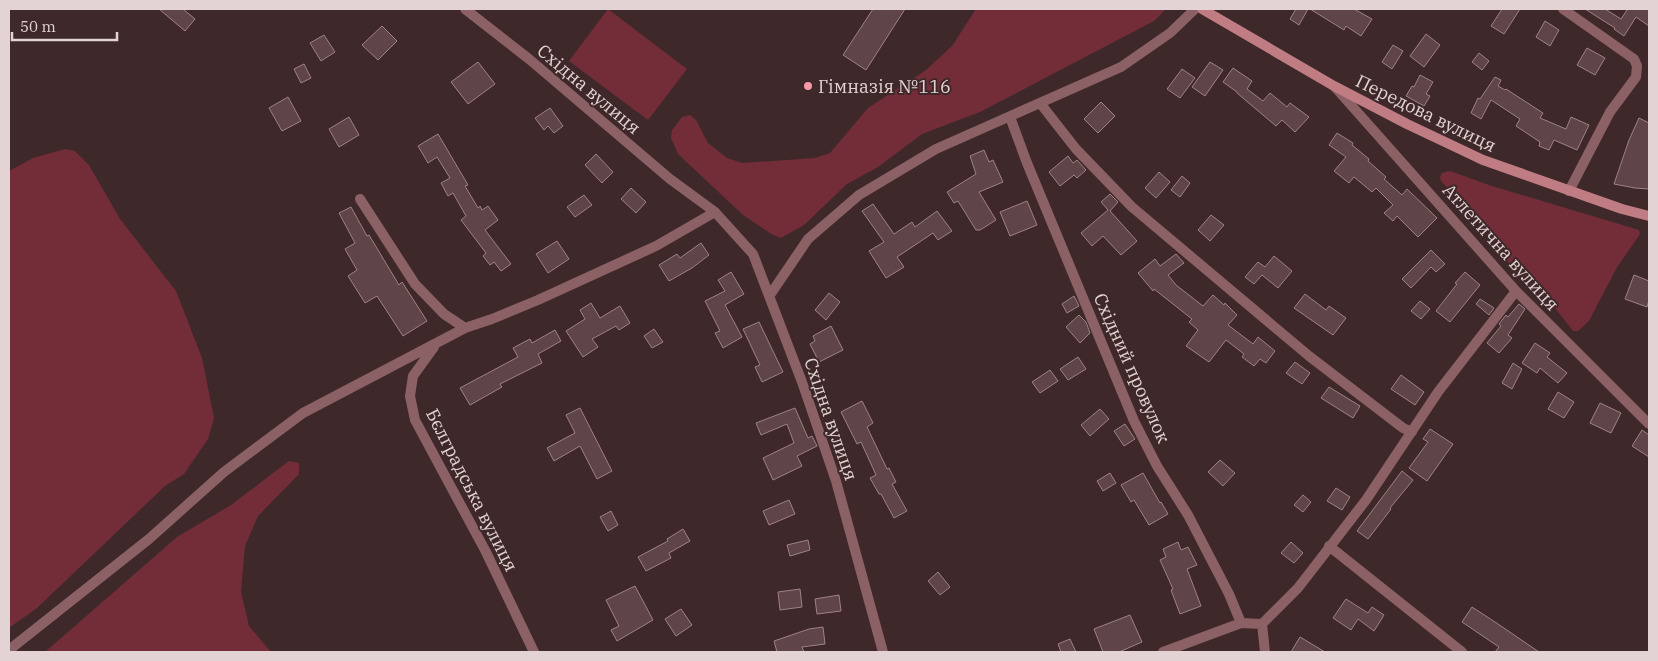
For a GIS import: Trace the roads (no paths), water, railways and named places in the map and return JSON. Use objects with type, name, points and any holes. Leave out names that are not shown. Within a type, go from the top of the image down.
[{"type":"street","name":"Східна вулиця","points":[[465,9],[529,60],[670,179],[715,212],[753,254],[802,382],[836,481],[855,544],[883,652]]},
{"type":"street","points":[[770,296],[808,239],[859,195],[936,149],[1120,67],[1170,32],[1196,9]]},
{"type":"street","name":"Передова вулиця","points":[[1202,9],[1334,86],[1407,124],[1483,160],[1622,209],[1649,216]]},
{"type":"street","points":[[1563,9],[1634,59],[1637,66],[1636,77],[1610,112],[1569,191]]},
{"type":"street","name":"Атлетична вулиця","points":[[1334,86],[1516,291],[1649,424]]},
{"type":"street","points":[[1040,103],[1076,150],[1132,207],[1308,356],[1403,428],[1412,432]]},
{"type":"street","name":"Східний провулок","points":[[1010,117],[1027,163],[1134,421],[1157,466],[1188,515],[1229,594],[1241,623]]},
{"type":"street","points":[[360,199],[415,284],[444,314],[465,328]]},
{"type":"street","points":[[9,650],[149,540],[224,472],[304,413],[465,328],[548,296],[656,246],[715,212]]},
{"type":"street","points":[[1162,652],[1241,623],[1262,624],[1298,588],[1366,500],[1438,392],[1516,291]]},
{"type":"street","name":"Бєлградська вулиця","points":[[437,344],[413,376],[410,396],[415,420],[486,552],[534,652]]},
{"type":"street","points":[[1329,546],[1462,652]]},
{"type":"street","points":[[1262,624],[1265,652]]},
{"type":"place","name":"Гімназія №116","points":[[808,86]]}]
